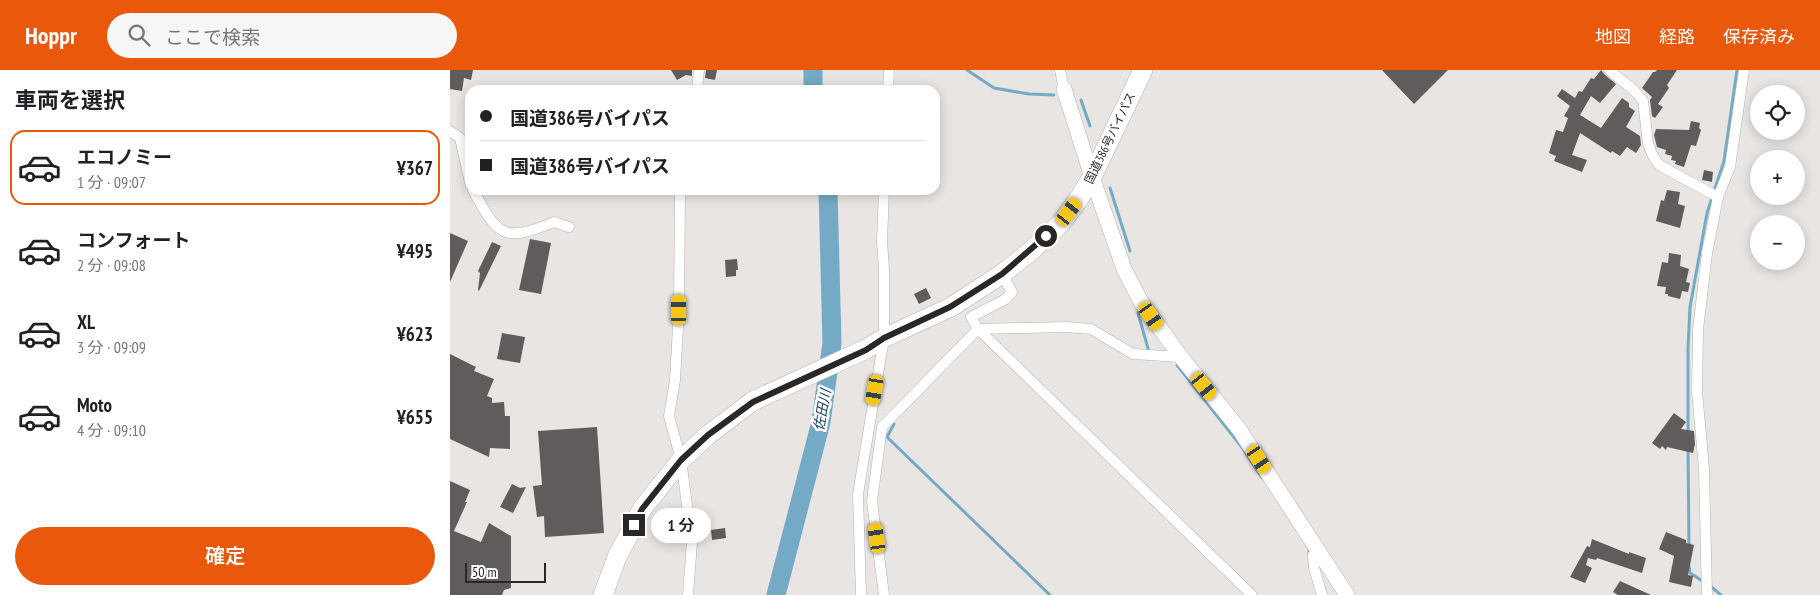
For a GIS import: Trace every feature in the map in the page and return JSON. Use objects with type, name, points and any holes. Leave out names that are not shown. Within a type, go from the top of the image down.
[{"type":"highway","name":"国道386号バイパス","points":[[603,595],[617,557],[642,509],[681,460],[708,435],[753,402],[866,350],[884,338],[950,307],[1002,274],[1061,223],[1092,177],[1143,70]]},
{"type":"street","points":[[698,85],[699,70]]},
{"type":"street","points":[[888,85],[889,70]]},
{"type":"street","points":[[1060,70],[1064,89],[1092,177],[1124,269],[1141,302],[1181,357],[1239,429],[1347,595]]},
{"type":"street","points":[[1609,70],[1634,90],[1643,101],[1648,144],[1659,164],[1718,197]]},
{"type":"street","points":[[1707,595],[1704,469],[1697,365],[1698,330],[1707,253],[1718,197],[1730,167],[1744,70]]},
{"type":"street","points":[[450,131],[460,138],[465,160]]},
{"type":"street","points":[[476,195],[489,220],[500,231],[516,233],[554,222],[569,227]]},
{"type":"street","points":[[680,195],[679,310],[675,380],[669,416],[681,460],[692,542],[688,595]]},
{"type":"street","points":[[861,595],[858,494],[884,338],[882,241],[884,195]]},
{"type":"street","points":[[1002,274],[1012,292],[1006,299],[971,317],[978,329],[1252,595]]},
{"type":"street","points":[[884,595],[872,500],[882,426],[978,329],[1066,327],[1091,330],[1133,354],[1181,357]]},
{"type":"street","points":[[1318,549],[1313,556],[1314,568],[1322,595]]},
{"type":"building","points":[[450,70],[473,70],[471,80],[464,78],[462,91],[450,89]]},
{"type":"building","points":[[671,70],[692,70],[692,76],[686,75],[677,80]]},
{"type":"building","points":[[706,70],[717,70],[715,80],[705,78]]},
{"type":"building","points":[[1382,70],[1448,70],[1414,104]]},
{"type":"building","points":[[1601,70],[1616,84],[1600,103],[1591,96],[1580,115],[1601,128],[1622,98],[1635,111],[1626,127],[1640,136],[1641,145],[1636,153],[1627,147],[1620,156],[1612,151],[1611,153],[1580,133],[1572,155],[1587,160],[1582,172],[1554,161],[1556,156],[1549,153],[1556,130],[1563,132],[1568,118],[1564,116],[1570,106],[1557,96],[1562,89],[1575,98],[1579,91],[1582,92],[1591,78],[1594,79]]},
{"type":"building","points":[[1657,70],[1677,70],[1667,85],[1669,88],[1658,104],[1663,107],[1655,118],[1652,116],[1650,100],[1652,97],[1642,88],[1653,72]]},
{"type":"building","points":[[1691,121],[1700,123],[1699,128],[1701,130],[1696,146],[1691,145],[1684,167],[1675,164],[1676,161],[1671,160],[1672,156],[1665,154],[1666,150],[1657,147],[1654,135],[1656,129],[1689,130]]},
{"type":"building","points":[[1704,170],[1713,172],[1712,182],[1702,180]]},
{"type":"building","points":[[1667,190],[1680,192],[1678,204],[1685,206],[1680,228],[1656,221],[1661,200],[1664,201]]},
{"type":"building","points":[[450,233],[468,241],[450,282]]},
{"type":"building","points":[[530,239],[551,243],[541,294],[519,290]]},
{"type":"building","points":[[492,242],[501,246],[479,291],[480,273],[478,271]]},
{"type":"building","points":[[1669,253],[1681,255],[1680,266],[1689,269],[1686,282],[1690,283],[1688,292],[1682,291],[1680,299],[1665,294],[1666,287],[1657,286],[1662,262],[1668,263]]},
{"type":"building","points":[[737,259],[738,270],[736,270],[736,276],[726,277],[725,260]]},
{"type":"building","points":[[926,288],[931,298],[919,304],[914,294]]},
{"type":"building","points":[[502,333],[525,337],[520,363],[497,359]]},
{"type":"building","points":[[450,354],[476,367],[474,371],[494,379],[487,396],[492,398],[492,403],[504,402],[505,416],[510,416],[510,449],[490,448],[489,457],[450,439]]},
{"type":"building","points":[[1674,413],[1686,422],[1681,429],[1694,431],[1695,444],[1693,453],[1667,447],[1666,450],[1662,446],[1660,449],[1652,443]]},
{"type":"building","points":[[597,427],[604,533],[545,537],[544,516],[537,517],[533,486],[542,485],[538,431]]},
{"type":"building","points":[[450,481],[470,490],[465,502],[467,502],[454,531],[481,542],[489,523],[511,536],[511,588],[504,590],[502,595],[450,595]]},
{"type":"building","points":[[512,484],[520,488],[526,487],[513,513],[500,507]]},
{"type":"building","points":[[725,528],[726,538],[712,540],[711,530]]},
{"type":"building","points":[[1666,532],[1686,540],[1686,543],[1694,545],[1688,575],[1693,576],[1691,587],[1669,582],[1674,556],[1659,549]]},
{"type":"building","points":[[1592,539],[1629,554],[1629,552],[1646,558],[1642,573],[1597,558],[1596,560],[1588,558],[1586,565],[1592,568],[1585,583],[1570,577],[1587,546],[1590,547]]},
{"type":"building","points":[[1620,581],[1651,595],[1618,595],[1613,592]]},
{"type":"waterway","name":"佐田川","points":[[813,70],[813,85]]},
{"type":"waterway","points":[[967,70],[994,88],[1029,94],[1054,95]]},
{"type":"waterway","points":[[1688,434],[1690,307],[1707,213],[1724,161],[1737,70]]},
{"type":"waterway","points":[[1081,100],[1090,126]]},
{"type":"waterway","points":[[1110,188],[1130,251]]},
{"type":"waterway","name":"佐田川","points":[[776,595],[821,422],[832,343],[828,195]]},
{"type":"waterway","points":[[1138,313],[1149,352],[1151,352]]},
{"type":"waterway","points":[[1177,365],[1241,446],[1262,478]]},
{"type":"waterway","points":[[894,424],[887,437],[1050,595]]},
{"type":"waterway","points":[[1688,448],[1689,547]]},
{"type":"waterway","points":[[1307,546],[1309,549],[1310,567]]},
{"type":"waterway","points":[[1689,566],[1690,573],[1704,582]]},
{"type":"waterway","points":[[1709,585],[1721,595]]},
{"type":"route","points":[[634,525],[642,509],[681,460],[708,435],[753,402],[866,350],[884,338],[950,307],[1002,274],[1046,236]]}]
